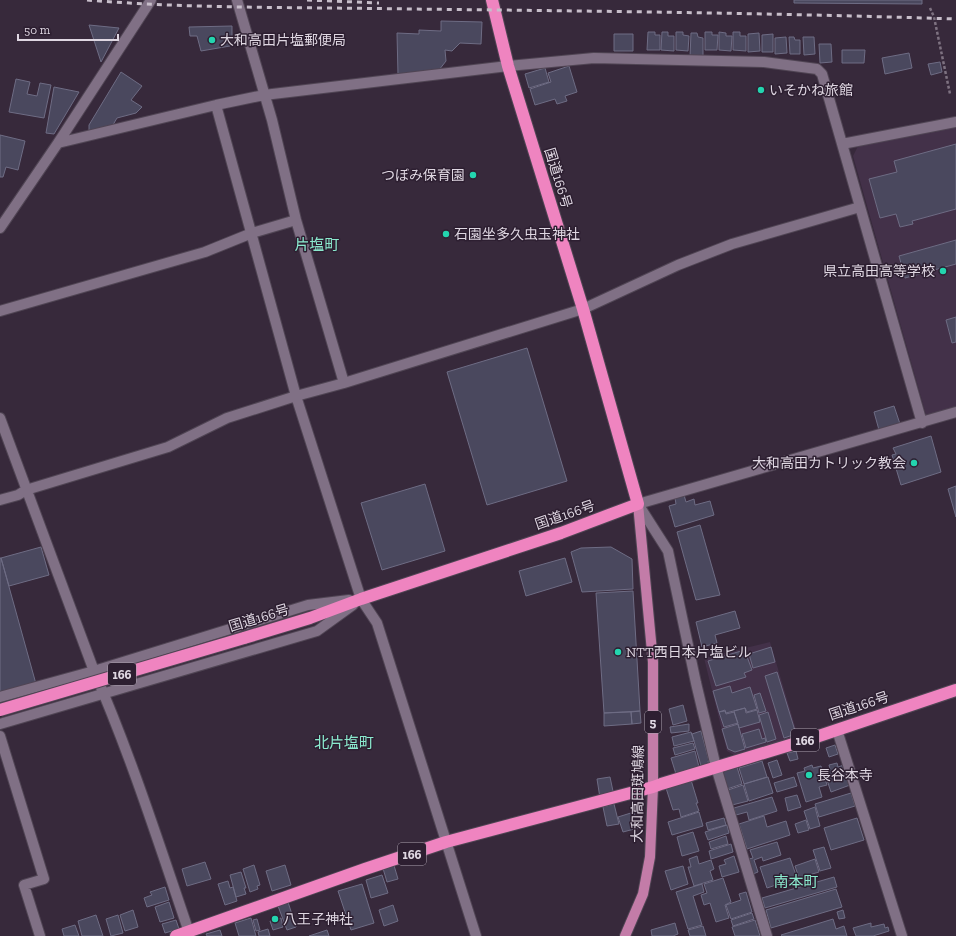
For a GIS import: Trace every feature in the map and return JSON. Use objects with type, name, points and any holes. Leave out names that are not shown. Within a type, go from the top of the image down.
[{"type":"highway","name":"国道166号","points":[[0,710],[310,618],[361,599],[561,533],[638,504],[583,309],[508,66],[492,0]]},
{"type":"highway","name":"国道166号","points":[[176,936],[194,932],[366,869],[446,842],[653,787],[836,730],[956,690]]},
{"type":"main road","name":"大和高田斑鳩線","points":[[625,936],[642,894],[650,857],[653,787],[653,662],[638,504]]},
{"type":"street","points":[[0,228],[58,143],[151,0]]},
{"type":"street","points":[[237,0],[272,120],[296,220],[344,383]]},
{"type":"street","points":[[58,143],[264,95],[508,66],[594,58],[764,62],[817,69],[822,74],[922,423]]},
{"type":"street","points":[[216,105],[296,396],[361,599],[377,623],[476,936]]},
{"type":"street","points":[[842,144],[956,122]]},
{"type":"street","points":[[0,500],[18,495],[26,490],[168,447],[227,418],[583,309],[678,265],[732,244],[860,207]]},
{"type":"street","points":[[0,311],[206,252],[252,233],[296,220]]},
{"type":"street","points":[[766,936],[716,767],[696,683],[668,552],[638,504],[956,412]]},
{"type":"street","points":[[0,418],[94,671],[194,932]]},
{"type":"street","points":[[0,697],[94,671],[308,605],[361,599]]},
{"type":"street","points":[[0,724],[317,631],[361,599]]},
{"type":"street","points":[[836,730],[902,936]]},
{"type":"street","points":[[0,736],[44,879],[24,885],[40,936]]},
{"type":"path","points":[[930,8],[934,17],[950,94]]},
{"type":"shaded area","name":"県立高田高等学校","points":[[956,125],[956,144],[897,172],[869,180],[880,218],[896,214],[900,227],[912,224],[912,221],[956,209],[956,240],[899,256],[905,278],[956,264],[956,317],[946,320],[952,343],[956,342],[956,407],[926,415],[853,156],[858,146]]},
{"type":"shaded area","points":[[770,642],[798,736],[734,755],[727,751],[704,658]]},
{"type":"building","points":[[794,0],[922,0],[922,4],[794,3]]},
{"type":"building","points":[[441,21],[482,22],[481,44],[460,43],[452,51],[445,50],[446,61],[439,70],[398,75],[397,33],[419,34],[419,30],[441,31]]},
{"type":"building","points":[[89,25],[119,28],[101,62]]},
{"type":"building","points":[[232,26],[232,37],[227,37],[230,46],[201,51],[197,36],[190,36],[189,27]]},
{"type":"building","points":[[648,32],[655,32],[655,35],[660,35],[660,50],[647,50]]},
{"type":"building","points":[[662,32],[668,32],[668,36],[674,36],[674,51],[661,50]]},
{"type":"building","points":[[676,32],[683,32],[683,35],[689,36],[688,51],[676,50]]},
{"type":"building","points":[[705,32],[712,32],[712,35],[718,35],[717,50],[705,50]]},
{"type":"building","points":[[719,32],[726,33],[726,36],[732,36],[731,51],[719,50]]},
{"type":"building","points":[[733,32],[740,32],[740,36],[746,36],[746,51],[733,50]]},
{"type":"building","points":[[691,33],[697,33],[698,37],[703,38],[703,57],[690,57]]},
{"type":"building","points":[[759,33],[760,51],[748,52],[748,34]]},
{"type":"building","points":[[614,34],[633,34],[633,51],[614,51]]},
{"type":"building","points":[[773,34],[773,52],[762,52],[762,35]]},
{"type":"building","points":[[786,37],[787,53],[775,54],[775,38]]},
{"type":"building","points":[[789,37],[794,37],[795,40],[800,40],[800,54],[790,54]]},
{"type":"building","points":[[803,37],[814,37],[815,54],[804,55]]},
{"type":"building","points":[[819,44],[831,44],[832,62],[820,63]]},
{"type":"building","points":[[842,50],[865,50],[864,63],[842,63]]},
{"type":"building","points":[[909,53],[912,68],[885,74],[882,58]]},
{"type":"building","points":[[940,62],[942,72],[931,75],[928,64]]},
{"type":"building","points":[[569,66],[577,92],[565,96],[567,101],[557,104],[555,99],[535,105],[530,89],[551,82],[548,73]]},
{"type":"building","points":[[545,68],[549,82],[529,88],[525,74]]},
{"type":"building","points":[[121,72],[142,86],[131,100],[142,107],[136,113],[117,118],[110,130],[89,132],[89,125]]},
{"type":"building","points":[[16,79],[30,82],[27,94],[37,96],[40,83],[51,85],[44,118],[9,112]]},
{"type":"building","points":[[54,87],[79,92],[54,134],[46,133]]},
{"type":"building","points":[[0,135],[25,141],[18,170],[6,167],[3,177],[0,177]]},
{"type":"building","points":[[956,144],[956,209],[912,221],[913,224],[900,227],[896,214],[880,218],[869,179],[897,172],[894,161]]},
{"type":"building","points":[[956,240],[956,264],[905,278],[899,256]]},
{"type":"building","points":[[956,317],[956,342],[952,343],[946,320]]},
{"type":"building","points":[[527,348],[567,481],[487,505],[447,372]]},
{"type":"building","points":[[894,406],[900,424],[879,430],[874,412]]},
{"type":"building","points":[[931,436],[941,472],[901,485],[892,455],[896,454],[893,448]]},
{"type":"building","points":[[425,484],[445,551],[382,570],[361,503]]},
{"type":"building","points":[[956,486],[956,517],[948,489]]},
{"type":"building","points":[[684,495],[686,502],[694,499],[695,505],[710,501],[714,515],[675,527],[669,506],[676,504],[675,498]]},
{"type":"building","points":[[700,525],[720,595],[696,600],[677,532]]},
{"type":"building","points":[[41,547],[49,575],[9,586],[1,558]]},
{"type":"building","points":[[611,547],[632,559],[633,589],[582,592],[571,552],[581,548]]},
{"type":"building","points":[[0,558],[36,684],[0,694]]},
{"type":"building","points":[[565,558],[572,582],[526,596],[519,571]]},
{"type":"building","name":"NTT西日本片塩ビル","points":[[633,591],[640,711],[604,713],[596,593]]},
{"type":"building","points":[[735,611],[740,628],[715,635],[717,643],[702,647],[696,622]]},
{"type":"building","points":[[771,647],[775,662],[753,668],[749,654]]},
{"type":"building","points":[[741,651],[742,655],[746,654],[752,670],[744,673],[746,677],[716,686],[708,661]]},
{"type":"building","points":[[777,672],[796,734],[784,738],[765,676]]},
{"type":"building","points":[[730,686],[732,693],[750,687],[757,709],[747,712],[745,708],[726,713],[725,710],[719,712],[713,691]]},
{"type":"building","points":[[760,693],[766,711],[759,713],[754,695]]},
{"type":"building","points":[[683,705],[687,721],[673,725],[669,709]]},
{"type":"building","points":[[745,708],[746,713],[757,710],[760,722],[739,728],[734,711]]},
{"type":"building","points":[[640,711],[641,723],[632,724],[631,712]]},
{"type":"building","points":[[725,711],[726,714],[734,712],[738,723],[724,727],[719,712]]},
{"type":"building","points":[[631,712],[632,724],[604,726],[604,713]]},
{"type":"building","points":[[768,712],[776,739],[767,742],[759,715]]},
{"type":"building","points":[[689,724],[689,731],[671,733],[670,727]]},
{"type":"building","points":[[738,724],[745,749],[735,752],[728,749],[722,729]]},
{"type":"building","points":[[759,729],[762,739],[765,738],[766,742],[746,748],[742,734]]},
{"type":"building","points":[[701,731],[709,764],[701,766],[692,734]]},
{"type":"building","points":[[691,732],[694,741],[674,746],[672,737]]},
{"type":"building","points":[[693,743],[695,749],[675,755],[673,748]]},
{"type":"building","points":[[835,745],[838,754],[829,757],[826,748]]},
{"type":"building","points":[[695,751],[699,767],[676,774],[671,758]]},
{"type":"building","points":[[796,751],[798,759],[790,761],[787,753]]},
{"type":"building","points":[[777,760],[782,775],[773,778],[768,763]]},
{"type":"building","points":[[762,761],[767,777],[744,784],[739,768]]},
{"type":"building","name":"長谷本寺","points":[[837,763],[838,767],[844,765],[850,785],[831,792],[824,771],[830,769],[829,765]]},
{"type":"building","points":[[812,765],[813,768],[821,766],[827,785],[819,787],[822,797],[806,802],[797,773],[805,771],[804,768]]},
{"type":"building","points":[[737,767],[742,784],[727,789],[722,772]]},
{"type":"building","points":[[610,777],[614,796],[600,798],[597,779]]},
{"type":"building","points":[[768,777],[773,793],[749,801],[744,784]]},
{"type":"building","points":[[794,777],[797,786],[777,792],[774,783]]},
{"type":"building","points":[[691,780],[699,811],[681,817],[679,809],[673,810],[666,788]]},
{"type":"building","points":[[743,785],[748,801],[732,805],[728,790]]},
{"type":"building","points":[[851,793],[855,806],[819,817],[815,804]]},
{"type":"building","points":[[797,795],[801,807],[788,811],[785,798]]},
{"type":"building","points":[[772,797],[777,811],[749,820],[747,812],[736,815],[734,808]]},
{"type":"building","points":[[614,804],[619,824],[607,826],[603,807]]},
{"type":"building","points":[[815,807],[820,826],[810,829],[804,811]]},
{"type":"building","points":[[634,812],[638,828],[623,832],[618,817]]},
{"type":"building","points":[[699,812],[703,826],[672,835],[668,822]]},
{"type":"building","points":[[764,816],[767,827],[786,821],[790,835],[747,849],[739,824]]},
{"type":"building","points":[[724,818],[726,825],[708,830],[706,823]]},
{"type":"building","points":[[857,818],[864,840],[831,850],[824,828]]},
{"type":"building","points":[[806,820],[809,830],[798,833],[795,824]]},
{"type":"building","points":[[727,825],[729,833],[708,840],[705,832]]},
{"type":"building","points":[[693,832],[699,851],[682,856],[677,837]]},
{"type":"building","points":[[726,836],[728,844],[711,849],[709,842]]},
{"type":"building","points":[[777,842],[781,855],[763,861],[762,857],[754,860],[758,872],[753,874],[749,859],[753,858],[750,850]]},
{"type":"building","points":[[731,844],[733,852],[711,859],[709,851]]},
{"type":"building","points":[[824,847],[831,868],[820,871],[813,850]]},
{"type":"building","points":[[697,856],[699,864],[711,860],[714,869],[710,871],[713,880],[694,886],[688,867],[691,867],[689,859]]},
{"type":"building","points":[[734,856],[739,872],[722,877],[719,866],[726,864],[724,860]]},
{"type":"building","points":[[790,858],[797,878],[767,888],[760,867]]},
{"type":"building","points":[[815,859],[819,872],[799,878],[795,866]]},
{"type":"building","points":[[205,862],[211,879],[187,886],[182,869]]},
{"type":"building","points":[[393,862],[398,879],[387,882],[382,865]]},
{"type":"building","points":[[254,865],[260,885],[257,886],[258,889],[250,892],[243,869]]},
{"type":"building","points":[[285,865],[291,885],[272,891],[266,871]]},
{"type":"building","points":[[683,866],[688,884],[671,890],[665,871]]},
{"type":"building","points":[[241,872],[246,888],[244,888],[246,894],[236,897],[230,875]]},
{"type":"building","points":[[382,875],[388,893],[371,898],[366,880]]},
{"type":"building","points":[[834,877],[837,887],[765,908],[762,898]]},
{"type":"building","points":[[723,878],[731,902],[725,905],[729,918],[716,922],[710,903],[704,905],[701,895],[707,893],[704,884]]},
{"type":"building","points":[[228,881],[230,888],[233,887],[237,901],[225,905],[218,884]]},
{"type":"building","points":[[362,884],[374,923],[351,930],[338,891]]},
{"type":"building","points":[[702,884],[704,892],[693,896],[702,925],[688,929],[676,892]]},
{"type":"building","points":[[165,887],[169,900],[147,907],[144,898],[152,895],[150,892]]},
{"type":"building","points":[[836,889],[842,907],[771,928],[766,910]]},
{"type":"building","points":[[746,892],[752,912],[731,919],[726,905],[741,900],[739,894]]},
{"type":"building","points":[[169,902],[174,918],[160,922],[155,907]]},
{"type":"building","points":[[288,902],[296,927],[287,930],[278,906]]},
{"type":"building","points":[[393,905],[398,921],[384,926],[379,910]]},
{"type":"building","points":[[133,910],[138,927],[125,931],[120,915]]},
{"type":"building","points":[[843,910],[845,918],[839,919],[837,912]]},
{"type":"building","points":[[752,913],[754,919],[733,926],[731,920]]},
{"type":"building","points":[[96,915],[103,936],[82,936],[78,921]]},
{"type":"building","points":[[118,915],[123,933],[111,936],[106,919]]},
{"type":"building","points":[[251,918],[256,936],[239,936],[235,923]]},
{"type":"building","points":[[281,918],[283,927],[273,930],[270,921]]},
{"type":"building","points":[[257,919],[260,930],[256,931],[253,920]]},
{"type":"building","points":[[833,919],[836,929],[844,926],[847,936],[781,935]]},
{"type":"building","points":[[176,920],[179,929],[165,933],[162,924]]},
{"type":"building","points":[[755,920],[760,936],[735,936],[732,927]]},
{"type":"building","points":[[675,923],[678,934],[673,936],[652,936],[651,930]]},
{"type":"building","points":[[871,923],[871,927],[884,924],[885,928],[888,927],[889,931],[873,936],[856,936],[853,928]]},
{"type":"building","points":[[75,925],[79,936],[64,936],[62,929]]},
{"type":"building","points":[[703,926],[706,936],[690,936],[688,930]]},
{"type":"building","points":[[268,929],[270,936],[259,936],[258,932]]},
{"type":"building","points":[[220,930],[222,936],[207,936],[206,934]]},
{"type":"building","points":[[327,930],[329,936],[309,936]]},
{"type":"railway","points":[[87,0],[168,5],[248,7],[683,12],[956,19]]},
{"type":"railway","points":[[307,0],[379,3]]},
{"type":"place","name":"大和高田片塩郵便局","points":[[212,40]]},
{"type":"place","name":"いそかね旅館","points":[[761,90]]},
{"type":"place","name":"つぼみ保育園","points":[[473,175]]},
{"type":"place","name":"石園坐多久虫玉神社","points":[[446,234]]},
{"type":"place","name":"県立高田高等学校","points":[[943,271]]},
{"type":"place","name":"大和高田カトリック教会","points":[[914,463]]},
{"type":"place","name":"NTT西日本片塩ビル","points":[[618,652]]},
{"type":"place","name":"長谷本寺","points":[[809,775]]},
{"type":"place","name":"八王子神社","points":[[275,919]]},
{"type":"district","name":"片塩町","points":[[317,245]]},
{"type":"district","name":"北片塩町","points":[[344,743]]},
{"type":"district","name":"南本町","points":[[796,882]]}]
